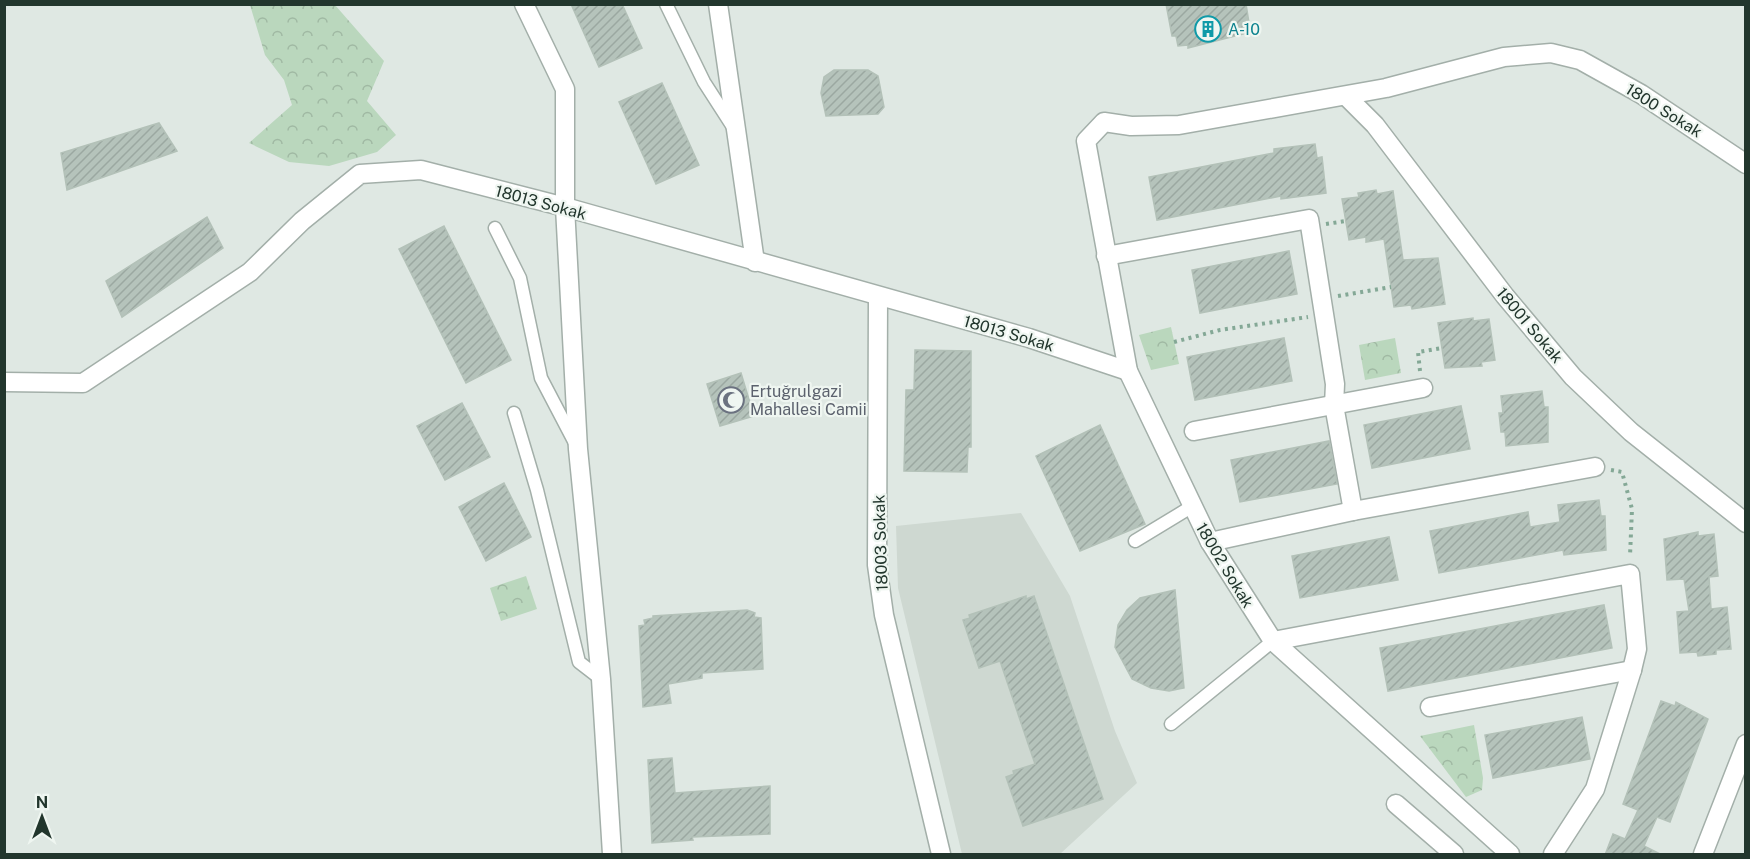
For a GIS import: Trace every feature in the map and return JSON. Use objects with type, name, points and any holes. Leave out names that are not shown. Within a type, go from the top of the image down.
[{"type":"street","points":[[524,4],[566,89],[566,207],[578,449],[601,679],[612,855]]},
{"type":"street","points":[[718,4],[755,262]]},
{"type":"street","name":"1800 Sokak","points":[[1346,96],[1504,57],[1551,53],[1580,60],[1641,94],[1746,164]]},
{"type":"street","name":"18002 Sokak","points":[[1346,96],[1179,125],[1131,126],[1104,122],[1086,141],[1128,370],[1191,507],[1210,542],[1273,641],[1510,855]]},
{"type":"street","name":"18001 Sokak","points":[[1346,96],[1375,125],[1505,296],[1574,376],[1631,432],[1746,523]]},
{"type":"street","name":"18013 Sokak","points":[[4,382],[83,382],[250,272],[302,221],[360,174],[421,170],[566,207],[1029,338],[1128,370]]},
{"type":"street","points":[[1106,256],[1309,219],[1335,384],[1334,405],[1353,511]]},
{"type":"street","name":"18003 Sokak","points":[[878,297],[877,565],[884,615],[941,855]]},
{"type":"street","points":[[1194,431],[1422,388]]},
{"type":"street","points":[[1210,542],[1353,511],[1595,467]]},
{"type":"street","points":[[1273,641],[1630,574],[1637,649],[1632,670],[1595,789],[1553,855]]},
{"type":"street","points":[[1430,707],[1632,670]]},
{"type":"street","points":[[1703,855],[1746,744]]},
{"type":"street","points":[[1396,804],[1454,855]]},
{"type":"lane","points":[[666,4],[704,82],[736,132]]},
{"type":"lane","points":[[495,228],[520,278],[541,378],[578,449]]},
{"type":"lane","points":[[514,413],[537,490],[579,662],[601,679]]},
{"type":"lane","points":[[1135,541],[1191,507]]},
{"type":"lane","points":[[1171,724],[1273,641]]},
{"type":"path","points":[[1174,342],[1270,321],[1391,287]]},
{"type":"path","points":[[1422,388],[1418,352],[1442,348]]},
{"type":"path","points":[[1595,467],[1622,472],[1632,509],[1630,574]]},
{"type":"shaded area","points":[[1021,513],[1070,596],[1115,731],[1137,783],[1060,854],[962,854],[898,588],[896,526]]},
{"type":"green space","points":[[250,5],[335,5],[384,61],[367,101],[396,135],[377,152],[329,166],[289,162],[249,143],[292,105],[284,80],[265,55]]},
{"type":"green space","points":[[1171,327],[1179,364],[1151,370],[1139,335]]},
{"type":"green space","points":[[1395,338],[1401,373],[1365,380],[1359,345]]},
{"type":"green space","points":[[526,576],[537,609],[501,621],[490,588]]},
{"type":"green space","points":[[1474,725],[1483,778],[1482,790],[1466,797],[1420,736]]},
{"type":"building","points":[[571,4],[622,4],[642,48],[599,67]]},
{"type":"building","name":"A-10","points":[[1166,4],[1246,4],[1249,23],[1245,24],[1247,33],[1188,48],[1188,45],[1178,46],[1176,36],[1172,36]]},
{"type":"building","points":[[834,70],[868,70],[878,76],[884,107],[878,114],[826,116],[821,93],[824,77]]},
{"type":"building","points":[[662,83],[699,165],[656,184],[619,102]]},
{"type":"building","points":[[159,123],[177,151],[67,190],[61,153]]},
{"type":"building","points":[[1315,144],[1317,158],[1322,157],[1326,193],[1281,199],[1281,196],[1157,220],[1149,177],[1274,153],[1274,149]]},
{"type":"building","points":[[1376,190],[1377,194],[1393,191],[1403,260],[1438,258],[1445,304],[1412,309],[1411,305],[1394,307],[1384,239],[1366,242],[1366,237],[1349,240],[1342,199],[1359,197],[1358,193]]},
{"type":"building","points":[[207,217],[223,248],[122,317],[106,281]]},
{"type":"building","points":[[444,226],[511,360],[466,383],[399,249]]},
{"type":"building","points":[[1289,251],[1297,294],[1200,313],[1192,270]]},
{"type":"building","points":[[1473,318],[1473,321],[1489,319],[1495,360],[1481,362],[1482,366],[1445,368],[1438,323]]},
{"type":"building","points":[[1284,338],[1292,381],[1195,400],[1187,357]]},
{"type":"building","points":[[915,350],[971,351],[971,447],[968,447],[967,472],[904,471],[906,390],[914,390]]},
{"type":"building","name":"Ertuğrulgazi Mahallesi Camii","points":[[741,373],[754,416],[720,426],[707,384]]},
{"type":"building","points":[[1542,391],[1544,407],[1548,407],[1548,442],[1506,446],[1505,432],[1501,432],[1499,413],[1503,413],[1501,396]]},
{"type":"building","points":[[462,403],[490,457],[445,480],[417,426]]},
{"type":"building","points":[[1461,406],[1470,449],[1372,468],[1364,425]]},
{"type":"building","points":[[1100,425],[1145,524],[1080,551],[1036,456]]},
{"type":"building","points":[[1329,441],[1337,484],[1240,502],[1231,460]]},
{"type":"building","points":[[504,483],[531,537],[486,561],[459,507]]},
{"type":"building","points":[[1599,500],[1601,516],[1605,516],[1606,550],[1564,555],[1563,550],[1439,573],[1430,531],[1528,512],[1530,527],[1560,522],[1558,505]]},
{"type":"building","points":[[1698,532],[1698,536],[1714,534],[1718,576],[1709,577],[1711,609],[1727,607],[1731,649],[1716,650],[1716,654],[1698,656],[1697,652],[1680,653],[1677,612],[1689,611],[1684,579],[1667,580],[1664,539]]},
{"type":"building","points":[[1389,537],[1398,580],[1300,598],[1292,556]]},
{"type":"building","points":[[1175,590],[1184,688],[1169,691],[1151,688],[1132,679],[1115,647],[1118,625],[1127,610],[1140,598]]},
{"type":"building","points":[[1026,596],[1026,599],[1034,596],[1103,799],[1023,826],[1006,777],[1014,774],[1013,771],[1035,764],[1000,661],[979,668],[963,620],[970,618],[969,615]]},
{"type":"building","points":[[1604,605],[1612,648],[1388,691],[1380,648]]},
{"type":"building","points":[[747,610],[755,613],[754,617],[761,618],[763,669],[702,673],[702,678],[668,684],[671,703],[643,707],[639,626],[645,625],[644,620],[653,618],[653,616]]},
{"type":"building","points":[[1661,701],[1675,706],[1676,702],[1708,719],[1670,822],[1657,817],[1644,846],[1662,855],[1605,855],[1613,834],[1625,839],[1638,810],[1623,804]]},
{"type":"building","points":[[1582,717],[1590,759],[1493,778],[1485,735]]},
{"type":"building","points":[[672,758],[675,793],[770,786],[770,834],[692,837],[693,840],[652,843],[648,760]]},
{"type":"place","name":"A-10","points":[[1208,29]]},
{"type":"place","name":"Ertuğrulgazi Mahallesi Camii","points":[[731,400]]}]
